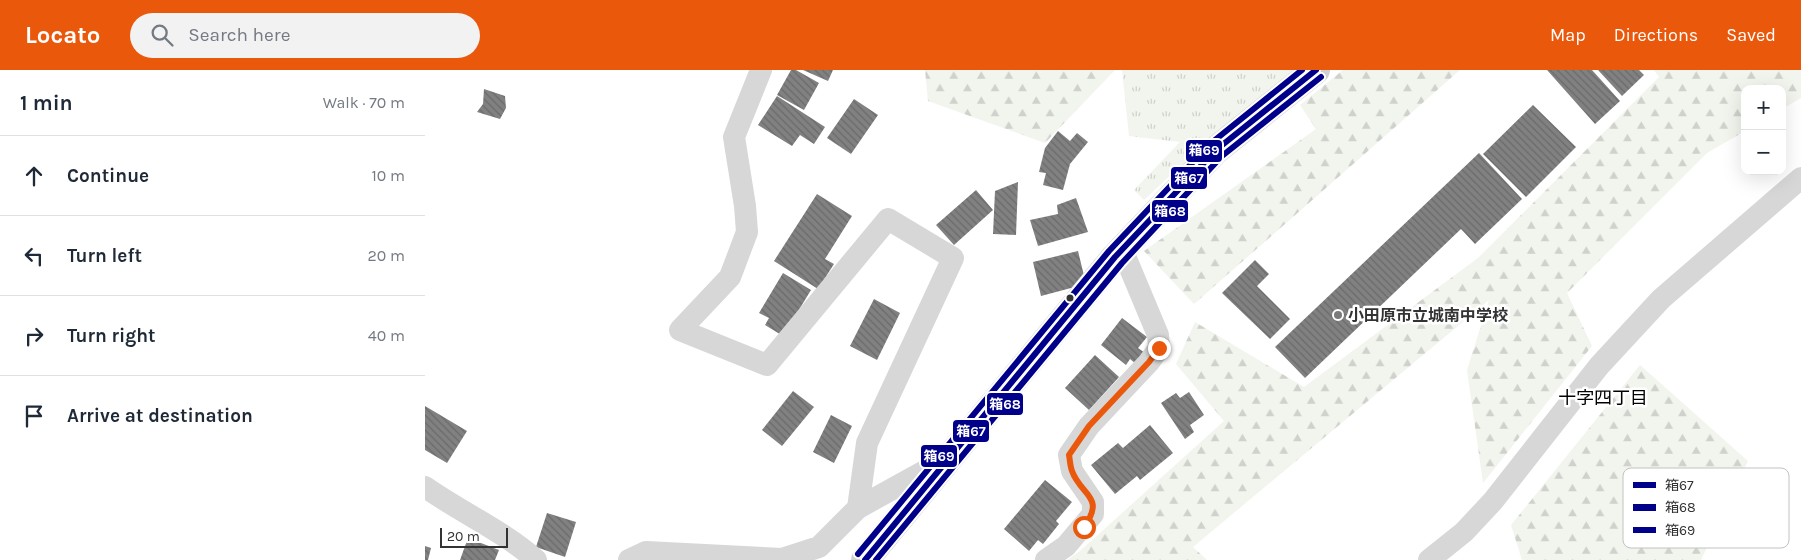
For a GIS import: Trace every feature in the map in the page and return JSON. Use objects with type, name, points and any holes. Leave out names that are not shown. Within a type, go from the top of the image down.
[{"type":"street","points":[[761,70],[734,137],[745,206],[747,232],[730,277],[680,330],[767,366],[888,219],[953,258],[867,443],[858,508]]},
{"type":"street","points":[[865,560],[1122,249],[1216,150],[1316,70]]},
{"type":"street","points":[[1429,560],[1464,532],[1493,501],[1599,366],[1661,299],[1801,178]]},
{"type":"street","points":[[1046,560],[1066,546],[1093,514],[1093,502],[1072,471],[1069,455],[1089,426],[1149,362],[1159,348],[1158,335],[1122,249]]},
{"type":"street","points":[[629,560],[646,552],[783,559],[819,547],[858,508],[948,458]]},
{"type":"street","points":[[425,487],[451,506],[473,515],[514,541],[537,560]]},
{"type":"green space","points":[[925,70],[1115,70],[1045,143],[928,101]]},
{"type":"green space","points":[[1122,70],[1302,71],[1175,171],[1144,200],[1134,190],[1180,142],[1129,136]]},
{"type":"green space","points":[[1343,70],[1460,70],[1194,304],[1144,251],[1316,129],[1300,105]]},
{"type":"green space","points":[[1654,70],[1801,70],[1801,98],[1786,107],[1786,85],[1741,85],[1741,133],[1707,153],[1567,293],[1592,346],[1483,483],[1467,370],[1489,300],[1193,547],[1207,560],[1067,560],[1080,551],[1224,421],[1176,364],[1195,322],[1304,387],[1478,258],[1659,77]]},
{"type":"green space","points":[[1640,365],[1748,461],[1745,468],[1623,468],[1623,548],[1707,548],[1701,560],[1522,560],[1511,525]]},
{"type":"building","points":[[791,70],[796,70],[819,83],[804,110],[777,95]]},
{"type":"building","points":[[803,70],[833,70],[828,81]]},
{"type":"building","points":[[1547,70],[1592,70],[1620,101],[1595,124]]},
{"type":"building","points":[[1598,70],[1639,70],[1644,75],[1622,96]]},
{"type":"building","points":[[484,89],[505,96],[506,108],[500,119],[477,112],[483,104]]},
{"type":"building","points":[[777,96],[825,127],[814,144],[800,135],[792,146],[758,125]]},
{"type":"building","points":[[854,99],[878,115],[851,154],[827,138]]},
{"type":"building","points":[[1533,105],[1576,147],[1526,197],[1483,154]]},
{"type":"building","points":[[1058,131],[1070,141],[1077,133],[1088,142],[1070,164],[1063,190],[1043,185],[1046,173],[1039,172],[1045,148]]},
{"type":"building","points":[[1479,153],[1522,199],[1475,244],[1461,229],[1305,378],[1275,347]]},
{"type":"building","points":[[1018,182],[1016,235],[993,234],[995,191]]},
{"type":"building","points":[[976,190],[993,210],[954,245],[936,225]]},
{"type":"building","points":[[817,194],[852,216],[825,259],[834,264],[818,289],[774,261]]},
{"type":"building","points":[[1076,198],[1088,232],[1038,246],[1030,220],[1058,214],[1057,205]]},
{"type":"building","points":[[1078,251],[1086,284],[1041,296],[1033,262]]},
{"type":"building","points":[[1255,260],[1269,274],[1257,286],[1290,319],[1270,339],[1222,293]]},
{"type":"building","points":[[783,273],[811,290],[783,336],[765,325],[769,318],[759,313]]},
{"type":"building","points":[[874,299],[900,313],[877,360],[850,346]]},
{"type":"building","points":[[1122,318],[1147,337],[1138,348],[1145,353],[1136,364],[1130,359],[1126,365],[1101,345]]},
{"type":"building","points":[[1095,355],[1119,377],[1089,410],[1065,388]]},
{"type":"building","points":[[793,391],[814,407],[782,446],[762,430]]},
{"type":"building","points":[[1189,392],[1204,415],[1190,425],[1194,432],[1185,439],[1161,403],[1176,393],[1180,398]]},
{"type":"building","points":[[425,406],[467,431],[447,463],[425,450]]},
{"type":"building","points":[[831,415],[852,426],[834,463],[813,452]]},
{"type":"building","points":[[1150,425],[1173,453],[1140,480],[1137,476],[1115,494],[1091,465],[1118,443],[1123,448]]},
{"type":"building","points":[[1045,480],[1072,502],[1056,521],[1059,524],[1043,544],[1038,540],[1029,551],[1004,529]]},
{"type":"building","points":[[547,513],[576,522],[565,557],[536,547]]},
{"type":"building","points":[[468,538],[499,550],[495,560],[460,560]]},
{"type":"building","points":[[425,546],[431,548],[428,560],[425,560]]},
{"type":"transit line","name":"箱69","points":[[858,554],[1109,251],[1210,144],[1302,70]]},
{"type":"transit line","name":"箱67","points":[[865,560],[1115,257],[1216,150],[1316,70]]},
{"type":"transit line","name":"箱68","points":[[876,560],[1122,263],[1222,156],[1321,77]]},
{"type":"place","name":"小田原市立城南中学校","points":[[1338,315]]},
{"type":"district","name":"十字四丁目","points":[[1603,398]]},
{"type":"route","points":[[1084,527],[1093,514],[1093,502],[1072,471],[1069,455],[1089,426],[1149,362],[1159,348]]}]
